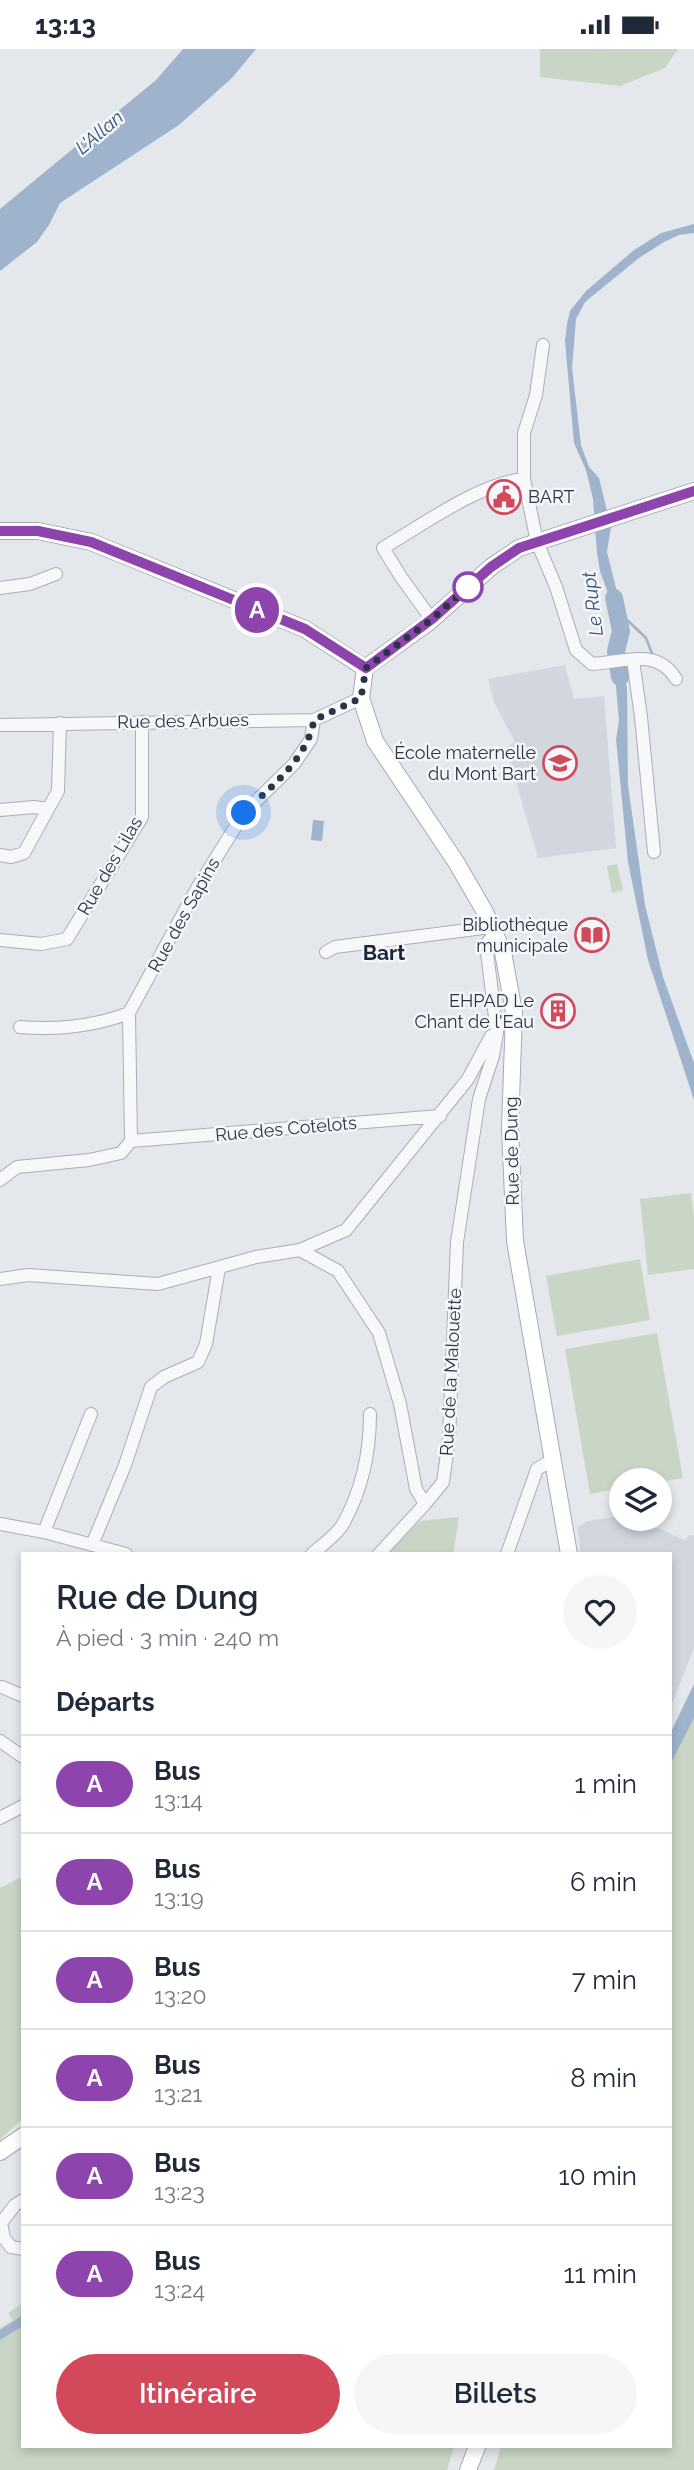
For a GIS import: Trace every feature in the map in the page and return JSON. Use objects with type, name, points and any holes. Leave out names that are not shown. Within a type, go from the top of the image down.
[{"type":"main road","points":[[0,531],[38,531],[91,542],[305,629],[366,668],[432,619],[491,567],[519,548],[694,491]]},
{"type":"main road","name":"Rue de Dung","points":[[366,668],[361,698],[375,741],[456,862],[503,953],[514,1012],[510,1129],[515,1241],[569,1552]]},
{"type":"main road","points":[[0,2152],[21,2137]]},
{"type":"main road","points":[[468,2470],[477,2448]]},
{"type":"street","points":[[543,345],[536,395],[524,433],[524,479],[537,542],[556,587],[576,650],[592,664],[647,658],[656,660],[664,664],[676,679]]},
{"type":"street","points":[[432,619],[383,548],[482,491],[506,481],[524,479]]},
{"type":"street","points":[[0,588],[30,584],[56,574]]},
{"type":"street","points":[[629,661],[641,717],[654,852]]},
{"type":"street","name":"Rue des Arbues","points":[[0,725],[314,720],[361,698]]},
{"type":"street","name":"Rue des Sapins","points":[[131,1140],[130,1013],[196,890],[244,813],[294,764],[311,739],[314,720]]},
{"type":"street","name":"Rue des Lilas","points":[[0,940],[41,944],[66,939],[142,817],[142,722]]},
{"type":"street","points":[[0,855],[24,853],[58,791],[60,723]]},
{"type":"street","points":[[0,810],[34,807],[48,809]]},
{"type":"street","points":[[326,952],[335,947],[492,931]]},
{"type":"street","name":"Rue de la Malouette","points":[[300,1250],[338,1271],[379,1333],[400,1404],[416,1489],[425,1504],[443,1482],[449,1439],[457,1242],[479,1099],[493,1056],[497,1033],[486,944],[492,931]]},
{"type":"street","points":[[20,1027],[49,1030],[115,1019],[130,1013]]},
{"type":"street","points":[[0,1279],[28,1275],[158,1284],[256,1257],[300,1250],[346,1230],[440,1116],[468,1079],[491,1036],[497,1033]]},
{"type":"street","name":"Rue des Cotelots","points":[[131,1140],[440,1116]]},
{"type":"street","points":[[0,1180],[17,1167],[89,1160],[121,1153],[131,1140]]},
{"type":"street","points":[[92,1545],[125,1465],[151,1387],[164,1377],[198,1361],[206,1345],[219,1268]]},
{"type":"street","points":[[314,1552],[342,1526],[361,1478],[370,1444],[370,1413]]},
{"type":"street","points":[[44,1532],[91,1414]]},
{"type":"street","points":[[508,1552],[537,1469],[552,1460]]},
{"type":"street","points":[[381,1552],[425,1504]]},
{"type":"street","points":[[0,1524],[44,1532],[118,1552]]},
{"type":"street","points":[[2,1687],[21,1695]]},
{"type":"street","points":[[0,1741],[21,1756]]},
{"type":"street","points":[[0,1818],[21,1807]]},
{"type":"street","points":[[21,2201],[1,2223],[4,2238],[11,2247],[21,2249]]},
{"type":"shaded area","name":"École maternelle du Mont Bart","points":[[565,665],[574,699],[604,696],[616,848],[538,858],[506,747],[515,742],[494,702],[488,679]]},
{"type":"shaded area","points":[[609,1518],[609,1531],[664,1531],[686,1541],[688,1536],[694,1535],[694,1648],[672,1703],[672,1552],[581,1552],[577,1527],[588,1521]]},
{"type":"green space","points":[[540,49],[678,49],[665,68],[620,86],[540,77]]},
{"type":"green space","points":[[617,864],[623,890],[612,893],[607,866]]},
{"type":"green space","points":[[691,1193],[694,1269],[648,1275],[640,1199]]},
{"type":"green space","points":[[640,1259],[650,1320],[557,1336],[546,1276]]},
{"type":"green space","points":[[657,1333],[683,1478],[672,1480],[672,1468],[609,1468],[609,1490],[590,1494],[565,1349]]},
{"type":"green space","points":[[459,1517],[453,1552],[389,1552],[420,1521]]},
{"type":"green space","points":[[694,1706],[694,2470],[494,2470],[501,2448],[672,2448],[672,1748]]},
{"type":"green space","points":[[21,1877],[21,2120],[0,2140],[0,1888]]},
{"type":"green space","points":[[21,2304],[21,2448],[454,2448],[447,2470],[0,2470],[0,2328],[13,2320],[8,2313]]},
{"type":"water","name":"L'Allan","points":[[183,49],[256,49],[232,78],[179,125],[60,203],[37,242],[0,271],[0,209],[156,80]]},
{"type":"water","points":[[694,224],[694,233],[679,235],[639,258],[585,302],[576,319],[572,368],[581,445],[589,467],[599,478],[611,527],[607,552],[624,620],[615,623],[613,607],[600,571],[593,499],[586,470],[574,443],[565,341],[567,324],[570,311],[586,291],[634,250],[661,233]]},
{"type":"water","points":[[614,665],[622,667],[627,688],[628,785],[645,905],[663,977],[694,1063],[694,1100],[648,960],[628,862],[616,739],[619,721]]},
{"type":"water","points":[[313,820],[324,821],[322,841],[311,840]]},
{"type":"water","points":[[694,1684],[694,1718],[672,1761],[672,1730]]},
{"type":"water","points":[[21,2316],[21,2327],[0,2340],[0,2330]]},
{"type":"waterway","name":"Le Rupt","points":[[614,598],[621,631],[616,651],[620,677]]},
{"type":"waterway","points":[[622,615],[646,638],[653,656]]},
{"type":"bus line","name":"A","points":[[0,531],[38,531],[91,542],[305,629],[366,668],[432,619],[491,567],[519,548],[694,491]]},
{"type":"place","name":"BART","points":[[504,497]]},
{"type":"place","name":"École maternelle du Mont Bart","points":[[560,763]]},
{"type":"place","name":"Bibliothèque municipale","points":[[592,935]]},
{"type":"place","name":"EHPAD Le Chant de l'Eau","points":[[558,1011]]},
{"type":"district","name":"Bart","points":[[384,953]]},
{"type":"route","points":[[244,813],[294,764],[311,739],[314,720],[361,698],[366,668],[432,619],[468,587]]}]
